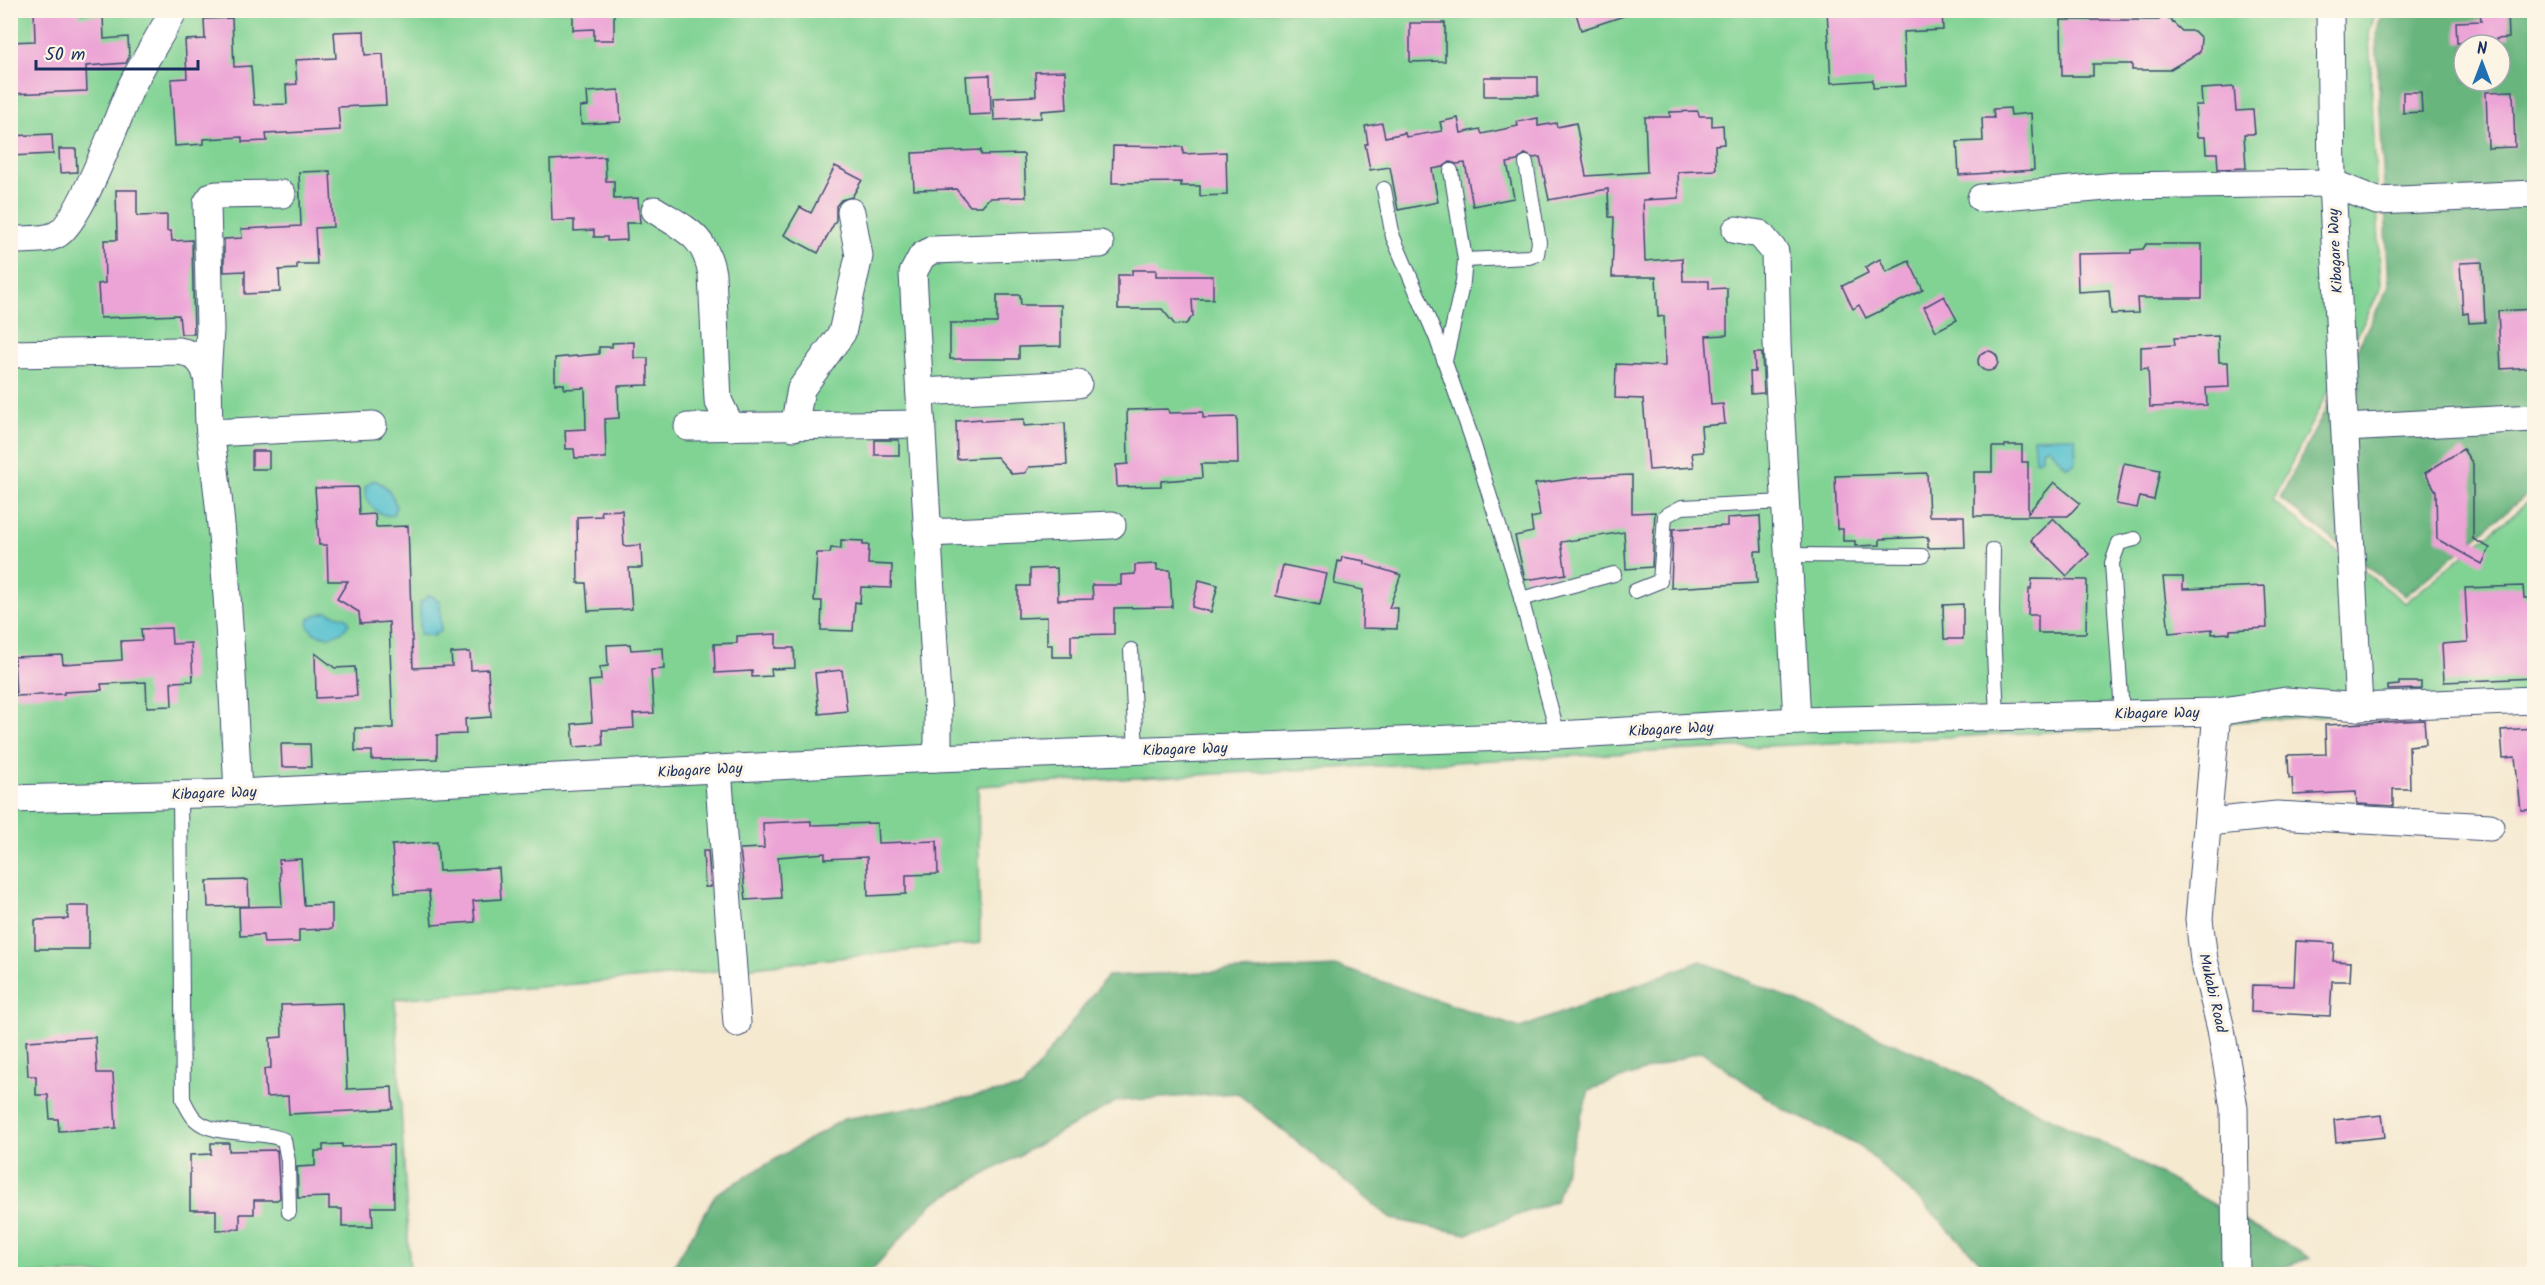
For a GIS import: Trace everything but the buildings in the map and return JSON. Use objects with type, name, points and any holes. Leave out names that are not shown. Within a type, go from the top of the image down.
[{"type":"street","points":[[15,240],[43,239],[58,235],[67,225],[90,184],[131,88],[174,10]]},
{"type":"street","name":"Kibagare Way","points":[[2330,10],[2332,183],[2359,707]]},
{"type":"street","points":[[1981,198],[2117,186],[2332,183],[2377,201],[2535,194]]},
{"type":"street","points":[[238,793],[224,548],[210,434],[207,376],[210,330],[207,203],[212,196],[282,194]]},
{"type":"street","points":[[655,210],[689,232],[703,244],[709,256],[712,274],[718,400],[731,427]]},
{"type":"street","points":[[794,427],[801,389],[843,333],[859,255],[851,212]]},
{"type":"street","points":[[1736,230],[1760,234],[1775,252],[1777,344],[1797,721]]},
{"type":"street","points":[[935,758],[938,743],[938,716],[913,273],[922,256],[932,250],[1100,244]]},
{"type":"street","points":[[10,354],[179,351],[195,356],[207,376]]},
{"type":"street","points":[[921,392],[1078,384]]},
{"type":"street","points":[[2344,428],[2535,418]]},
{"type":"street","points":[[688,427],[922,424]]},
{"type":"street","points":[[210,434],[374,425]]},
{"type":"street","points":[[927,533],[1112,525]]},
{"type":"street","name":"Kibagare Way","points":[[10,799],[238,793],[935,758],[1558,735],[1797,721],[2217,712],[2286,701],[2359,707],[2535,700]]},
{"type":"street","name":"Mukabi Road","points":[[2217,712],[2199,919],[2204,960],[2221,1029],[2234,1107],[2236,1275]]},
{"type":"street","points":[[718,769],[737,1023]]},
{"type":"street","points":[[2209,822],[2277,815],[2490,827]]},
{"type":"lane","points":[[1465,260],[1529,257],[1537,254],[1539,242],[1526,163]]},
{"type":"lane","points":[[1445,361],[1463,281],[1465,260],[1451,171]]},
{"type":"lane","points":[[1384,189],[1393,237],[1445,361],[1521,599],[1558,735]]},
{"type":"lane","points":[[1635,591],[1660,580],[1665,516],[1682,507],[1785,502]]},
{"type":"lane","points":[[2122,714],[2112,563],[2118,543],[2135,539]]},
{"type":"lane","points":[[1993,550],[1992,611],[1997,717]]},
{"type":"lane","points":[[1787,555],[1922,556]]},
{"type":"lane","points":[[1521,599],[1614,574]]},
{"type":"lane","points":[[1131,650],[1136,751]]},
{"type":"lane","points":[[180,794],[183,1099],[195,1119],[223,1132],[270,1134],[284,1140],[288,1161],[289,1212]]},
{"type":"green space","points":[[10,11],[2376,11],[2369,34],[2381,288],[2272,501],[2405,603],[2532,499],[2534,500],[2534,701],[2204,724],[978,786],[980,943],[668,976],[395,999],[410,1274],[11,1274]]},
{"type":"green space","points":[[2382,11],[2534,11],[2534,493],[2530,492],[2405,596],[2280,498],[2389,286],[2376,34]]},
{"type":"green space","points":[[1701,961],[1938,1062],[2114,1149],[2310,1258],[2265,1274],[1992,1274],[1926,1206],[1861,1147],[1783,1109],[1701,1051],[1589,1090],[1556,1201],[1467,1234],[1392,1219],[1237,1093],[1117,1101],[933,1203],[868,1274],[669,1274],[716,1194],[844,1119],[1022,1088],[1107,976],[1339,967],[1520,1028]]},
{"type":"water","points":[[2075,437],[2076,463],[2067,467],[2048,447],[2042,450],[2042,458],[2035,460],[2033,438]]},
{"type":"water","points":[[373,480],[386,487],[391,494],[396,507],[393,515],[382,514],[369,503],[365,487]]},
{"type":"water","points":[[427,596],[433,596],[440,601],[441,632],[435,632],[435,636],[420,634],[420,601]]},
{"type":"water","points":[[327,612],[347,618],[349,623],[343,631],[324,636],[314,633],[308,626],[309,619]]}]
